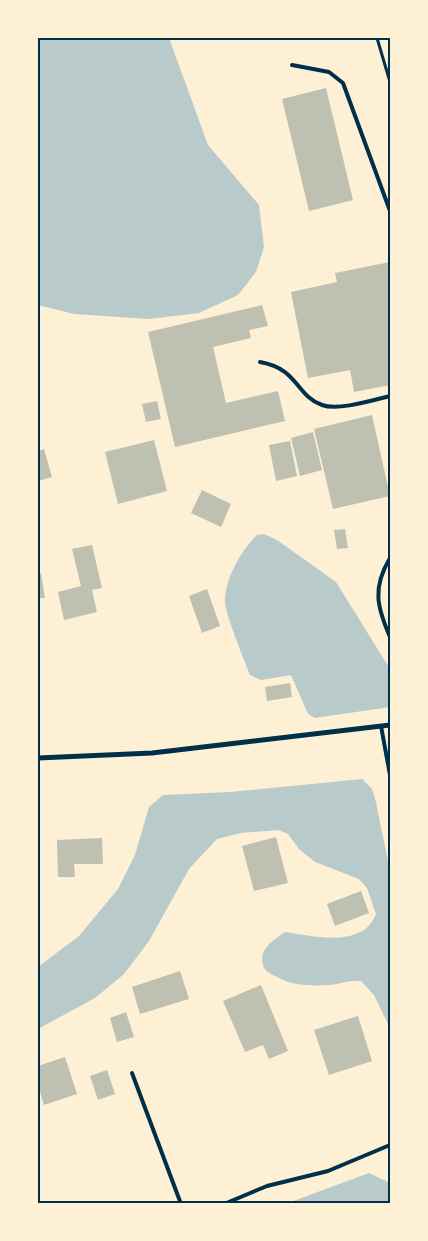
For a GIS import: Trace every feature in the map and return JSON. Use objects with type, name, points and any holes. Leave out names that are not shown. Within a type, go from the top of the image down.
[{"type":"street","points":[[38,758],[144,753],[390,725]]},
{"type":"lane","points":[[292,65],[329,72],[343,83],[390,212]]},
{"type":"lane","points":[[260,362],[281,368],[310,398],[321,405],[356,404],[390,396]]},
{"type":"lane","points":[[390,558],[381,574],[377,594],[380,611],[390,637]]},
{"type":"lane","points":[[382,726],[390,775]]},
{"type":"lane","points":[[132,1073],[181,1204]]},
{"type":"lane","points":[[224,1204],[267,1186],[328,1171],[390,1145]]},
{"type":"path","points":[[377,38],[390,82]]},
{"type":"shaded area","points":[[38,38],[169,38],[208,145],[259,205],[264,247],[256,272],[238,295],[199,313],[149,319],[74,314],[38,305]]},
{"type":"shaded area","points":[[264,534],[277,540],[336,582],[390,669],[390,707],[315,718],[308,714],[291,675],[261,680],[250,675],[231,625],[225,600],[228,582],[235,565],[257,535]]},
{"type":"shaded area","points":[[362,779],[372,789],[375,798],[390,871],[390,1028],[374,995],[361,981],[330,985],[302,985],[283,980],[265,969],[262,959],[265,950],[285,932],[336,938],[349,936],[360,932],[370,925],[376,914],[367,888],[359,879],[315,862],[299,849],[288,834],[279,830],[241,833],[217,839],[189,869],[149,941],[124,974],[95,998],[38,1029],[38,967],[79,936],[118,889],[135,855],[149,807],[163,795],[230,792]]},
{"type":"shaded area","points":[[369,1173],[390,1183],[390,1203],[288,1203]]},
{"type":"building","points":[[326,88],[353,200],[309,211],[282,99]]},
{"type":"building","points":[[390,262],[390,385],[354,392],[350,370],[308,378],[291,292],[337,282],[335,273]]},
{"type":"building","points":[[262,305],[268,326],[249,330],[251,338],[213,347],[226,403],[278,391],[285,421],[175,447],[148,332]]},
{"type":"building","points":[[157,401],[161,419],[146,422],[142,404]]},
{"type":"building","points":[[372,415],[390,496],[333,509],[314,429]]},
{"type":"building","points":[[313,432],[322,470],[300,476],[291,438]]},
{"type":"building","points":[[154,440],[167,491],[118,504],[105,452]]},
{"type":"building","points":[[290,441],[297,476],[276,481],[269,445]]},
{"type":"building","points":[[44,449],[52,477],[38,481],[38,451]]},
{"type":"building","points":[[202,490],[231,504],[221,527],[191,513]]},
{"type":"building","points":[[345,529],[348,548],[337,549],[334,530]]},
{"type":"building","points":[[92,545],[102,588],[92,590],[97,612],[64,620],[58,592],[81,586],[72,549]]},
{"type":"building","points":[[41,573],[45,598],[38,598],[38,574]]},
{"type":"building","points":[[207,589],[220,626],[202,633],[189,596]]},
{"type":"building","points":[[290,683],[292,697],[267,701],[265,687]]},
{"type":"building","points":[[276,837],[288,883],[254,891],[242,846]]},
{"type":"building","points":[[102,838],[103,864],[74,864],[75,877],[58,877],[57,840]]},
{"type":"building","points":[[361,891],[369,913],[335,926],[327,904]]},
{"type":"building","points":[[180,971],[189,999],[140,1014],[132,987]]},
{"type":"building","points":[[261,985],[288,1051],[269,1059],[263,1045],[245,1052],[223,1001]]},
{"type":"building","points":[[126,1012],[134,1037],[117,1042],[110,1018]]},
{"type":"building","points":[[358,1016],[372,1061],[329,1075],[314,1030]]},
{"type":"building","points":[[65,1057],[77,1094],[44,1105],[38,1085],[38,1066]]},
{"type":"building","points":[[107,1070],[115,1094],[98,1100],[90,1076]]}]
